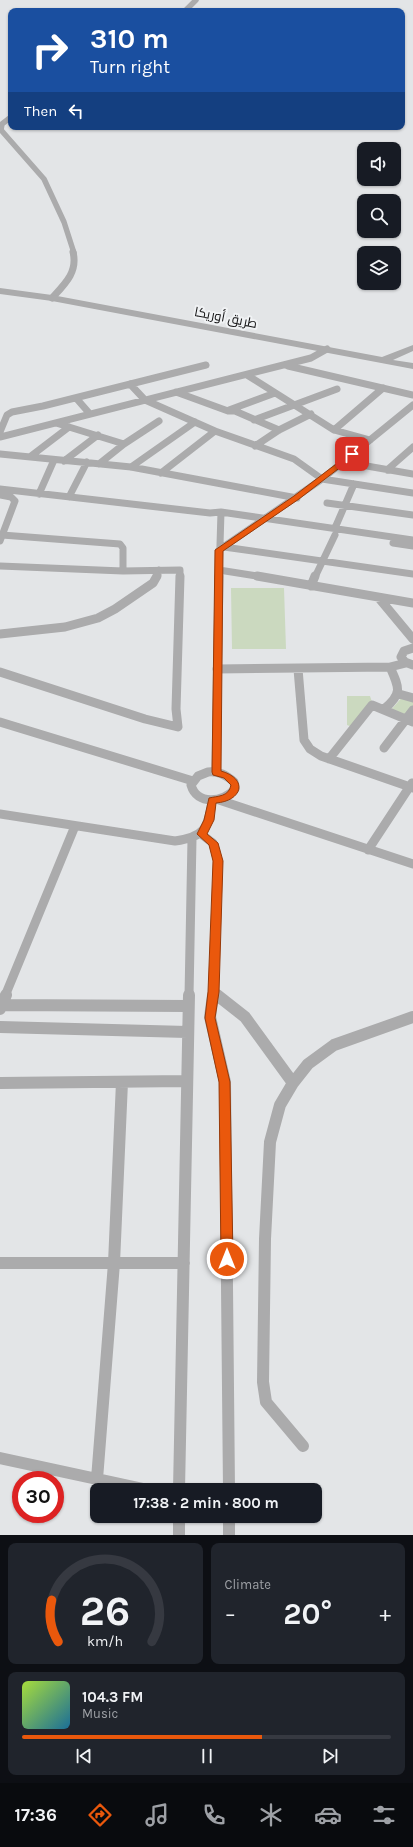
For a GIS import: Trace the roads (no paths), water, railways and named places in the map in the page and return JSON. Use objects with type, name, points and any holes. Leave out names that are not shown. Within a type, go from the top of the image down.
[{"type":"street","points":[[188,8],[196,0]]},
{"type":"street","points":[[2,120],[1,130],[43,178],[59,211],[75,255],[76,260],[73,271],[66,283],[52,298]]},
{"type":"street","name":"طريق أوريكا","points":[[0,283],[34,295]]},
{"type":"street","name":"طريق أوريكا","points":[[0,291],[52,298],[413,366]]},
{"type":"street","points":[[384,360],[413,348]]},
{"type":"street","points":[[0,437],[285,365],[315,357],[327,350]]},
{"type":"street","points":[[400,364],[413,358]]},
{"type":"street","points":[[0,432],[7,414],[9,413],[76,398],[206,365]]},
{"type":"street","points":[[285,365],[413,395]]},
{"type":"street","points":[[247,375],[311,414],[334,430],[370,440]]},
{"type":"street","points":[[130,384],[145,400],[215,431],[294,459],[306,466],[322,480],[413,492]]},
{"type":"street","points":[[334,430],[383,388]]},
{"type":"street","points":[[254,420],[337,389]]},
{"type":"street","points":[[176,392],[228,411],[235,411],[279,430]]},
{"type":"street","points":[[228,411],[275,393]]},
{"type":"street","points":[[76,398],[90,414]]},
{"type":"street","points":[[221,549],[322,480],[413,405]]},
{"type":"street","points":[[255,446],[279,430],[311,414]]},
{"type":"street","points":[[99,464],[124,444],[159,422]]},
{"type":"street","points":[[131,467],[195,422]]},
{"type":"street","points":[[56,423],[124,444]]},
{"type":"street","points":[[31,456],[69,427]]},
{"type":"street","points":[[161,473],[215,431]]},
{"type":"street","points":[[64,461],[98,435]]},
{"type":"street","points":[[387,470],[412,449]]},
{"type":"street","points":[[0,454],[131,467],[297,498]]},
{"type":"street","points":[[39,494],[54,460]]},
{"type":"street","points":[[69,497],[87,462]]},
{"type":"street","points":[[344,462],[413,474]]},
{"type":"street","points":[[310,586],[335,532],[354,484]]},
{"type":"street","points":[[0,489],[210,513],[259,523],[413,540]]},
{"type":"street","points":[[0,495],[10,497],[15,501],[1,538],[120,544],[123,548],[123,571]]},
{"type":"street","points":[[327,503],[413,514]]},
{"type":"street","points":[[221,515],[266,518],[413,546]]},
{"type":"street","points":[[216,772],[221,515]]},
{"type":"street","points":[[221,549],[413,574]]},
{"type":"street","points":[[0,566],[123,571],[181,570],[176,709],[178,727],[145,719],[0,672]]},
{"type":"street","points":[[0,634],[65,627],[98,618],[153,583],[157,578],[158,570]]},
{"type":"street","points":[[219,570],[413,603]]},
{"type":"street","points":[[378,597],[413,639]]},
{"type":"street","points":[[410,664],[401,658],[405,650],[413,648]]},
{"type":"street","points":[[217,668],[298,669],[390,667],[410,664]]},
{"type":"street","points":[[384,709],[396,700],[399,694],[398,687],[390,667]]},
{"type":"street","points":[[298,669],[304,740],[310,749],[329,759],[412,785],[368,850]]},
{"type":"street","points":[[399,694],[413,698]]},
{"type":"street","points":[[329,759],[371,706],[384,709],[409,721]]},
{"type":"street","points":[[384,748],[406,721],[409,721],[413,710]]},
{"type":"street","points":[[0,722],[193,781]]},
{"type":"street","points":[[215,800],[229,796],[235,789],[234,782],[227,776],[216,772],[200,775],[193,781],[191,789],[196,796],[215,800],[413,864]]},
{"type":"street","points":[[179,1483],[188,1006],[197,837],[209,820],[215,800]]},
{"type":"street","points":[[0,814],[166,840],[197,837],[213,843],[218,861],[214,992],[211,1012],[225,1082],[229,1483]]},
{"type":"street","points":[[75,826],[1,1006],[188,1006]]},
{"type":"street","points":[[214,992],[244,1017],[293,1083]]},
{"type":"street","points":[[303,1446],[266,1402],[263,1382],[265,1239],[270,1142],[280,1106],[293,1083],[308,1064],[334,1045],[413,1017]]},
{"type":"street","points":[[0,1027],[187,1032]]},
{"type":"street","points":[[0,1083],[186,1081]]},
{"type":"street","points":[[97,1479],[114,1263],[122,1082]]},
{"type":"street","points":[[0,1263],[184,1263]]},
{"type":"street","points":[[0,1458],[116,1483]]},
{"type":"street","points":[[178,1535],[179,1523]]},
{"type":"street","points":[[229,1523],[229,1535]]}]
